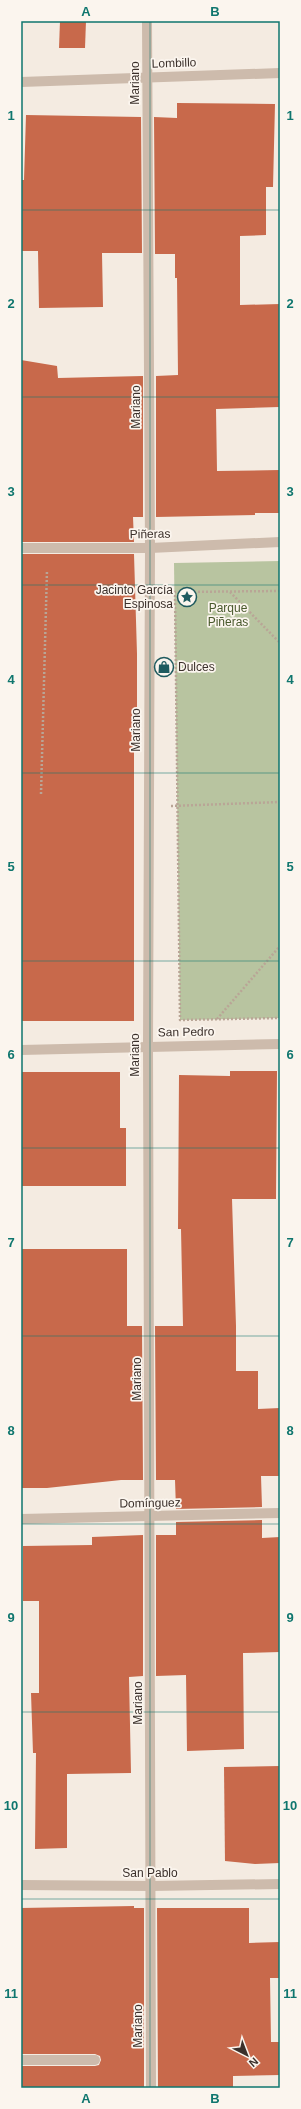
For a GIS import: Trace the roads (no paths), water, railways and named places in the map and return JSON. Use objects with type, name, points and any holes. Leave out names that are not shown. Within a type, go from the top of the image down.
[{"type":"street","name":"Mariano","points":[[147,21],[150,548],[148,1046],[152,1886],[151,2088]]},
{"type":"street","name":"Lombillo","points":[[21,82],[280,73]]},
{"type":"street","name":"Piñeras","points":[[21,548],[150,548],[280,542]]},
{"type":"street","name":"San Pedro","points":[[21,1050],[280,1044]]},
{"type":"street","name":"Domínguez","points":[[21,1519],[280,1513]]},
{"type":"street","name":"San Pablo","points":[[21,1885],[152,1886],[280,1884]]},
{"type":"street","points":[[21,2060],[95,2060]]},
{"type":"place","name":"Jacinto García Espinosa","points":[[187,597]]},
{"type":"place","name":"Dulces","points":[[164,667]]},
{"type":"park label","name":"Parque Piñeras","points":[[228,615]]}]
